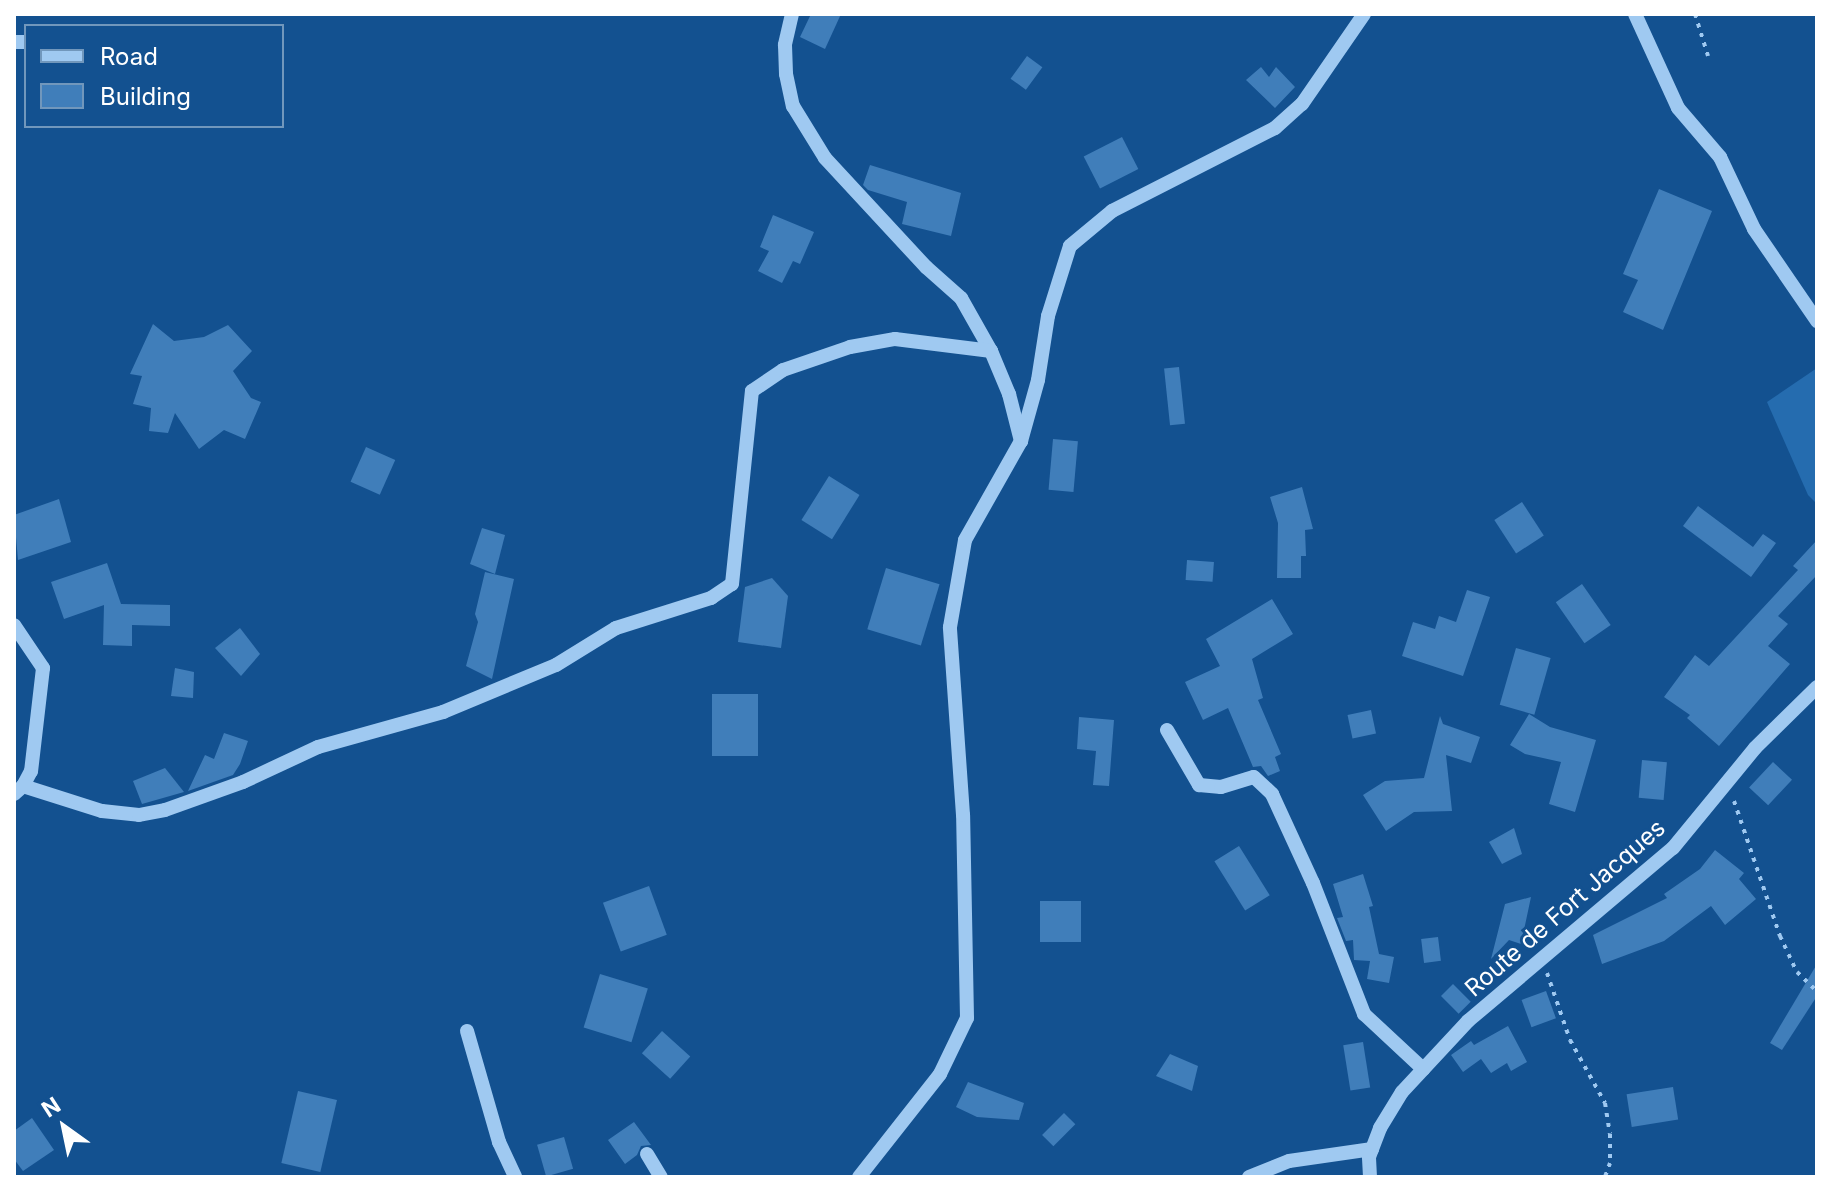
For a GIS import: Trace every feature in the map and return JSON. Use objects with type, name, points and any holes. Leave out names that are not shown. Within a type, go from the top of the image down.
[{"type":"street","points":[[792,14],[785,45],[786,74],[793,106],[811,140],[926,267],[961,298],[991,351],[1009,394],[1021,441]]},
{"type":"street","points":[[859,1177],[940,1074],[967,1018],[964,829],[950,627],[965,540],[1021,441],[1038,380],[1048,316],[1070,246],[1112,211],[1275,128],[1302,104],[1364,14]]},
{"type":"street","points":[[1635,14],[1678,108],[1720,157],[1754,229],[1817,321]]},
{"type":"street","points":[[14,625],[43,668],[31,771],[19,790],[102,811],[139,815],[165,810],[255,777],[328,743],[443,712],[556,665],[616,628],[711,598],[732,584],[752,391],[783,370],[850,347],[895,339],[991,351]]},
{"type":"street","name":"Route de Fort Jacques","points":[[1370,1177],[1372,1149],[1402,1092],[1468,1021],[1673,848],[1755,748],[1817,687]]},
{"type":"street","points":[[1167,730],[1199,785],[1221,787],[1254,777],[1272,794],[1313,883],[1364,1014],[1423,1069]]},
{"type":"street","points":[[467,1031],[499,1142],[515,1177]]},
{"type":"street","points":[[1249,1177],[1289,1161],[1372,1149]]},
{"type":"street","points":[[647,1154],[661,1177]]},
{"type":"path","points":[[1695,14],[1708,56]]},
{"type":"path","points":[[1728,781],[1780,936],[1797,972],[1817,991]]},
{"type":"path","points":[[1542,956],[1570,1040],[1605,1103],[1610,1134],[1610,1163],[1605,1177]]},
{"type":"shaded area","points":[[1817,368],[1817,504],[1808,495],[1767,402]]},
{"type":"building","points":[[811,14],[841,14],[825,49],[800,37]]},
{"type":"building","points":[[1027,56],[1042,67],[1026,90],[1011,79]]},
{"type":"building","points":[[1261,67],[1269,77],[1276,67],[1295,87],[1275,108],[1246,80]]},
{"type":"building","points":[[1122,137],[1138,169],[1100,189],[1084,157]]},
{"type":"building","points":[[870,165],[961,193],[951,236],[902,224],[907,202],[868,190],[863,185]]},
{"type":"building","points":[[1659,189],[1712,211],[1663,330],[1623,312],[1638,280],[1623,274]]},
{"type":"building","points":[[773,215],[814,232],[800,264],[793,261],[782,283],[758,271],[769,251],[760,247]]},
{"type":"building","points":[[153,324],[174,341],[204,337],[228,325],[252,351],[233,371],[251,398],[261,402],[245,439],[224,430],[199,449],[175,413],[168,433],[149,431],[151,408],[133,404],[142,376],[130,374]]},
{"type":"building","points":[[1179,367],[1185,424],[1170,425],[1164,369]]},
{"type":"building","points":[[1053,439],[1078,441],[1073,492],[1049,490]]},
{"type":"building","points":[[366,447],[395,460],[380,495],[351,482]]},
{"type":"building","points":[[829,476],[860,495],[832,539],[801,520]]},
{"type":"building","points":[[1302,487],[1313,529],[1305,530],[1306,556],[1301,556],[1301,578],[1277,578],[1278,523],[1270,497]]},
{"type":"building","points":[[59,499],[71,542],[18,560],[14,515]]},
{"type":"building","points":[[1522,502],[1544,536],[1516,554],[1494,520]]},
{"type":"building","points":[[1698,506],[1753,547],[1763,534],[1776,543],[1751,577],[1683,526]]},
{"type":"building","points":[[482,528],[505,535],[495,574],[470,564]]},
{"type":"building","points":[[1817,540],[1817,575],[1778,616],[1788,624],[1768,646],[1790,664],[1719,746],[1687,718],[1690,715],[1664,697],[1695,655],[1709,666],[1798,570],[1793,566]]},
{"type":"building","points":[[1187,560],[1214,562],[1213,582],[1186,580]]},
{"type":"building","points":[[107,563],[121,604],[170,605],[170,626],[132,625],[132,646],[103,645],[104,605],[64,619],[51,582]]},
{"type":"building","points":[[886,568],[940,584],[921,646],[867,629]]},
{"type":"building","points":[[485,572],[514,579],[492,679],[466,666],[478,622],[475,614]]},
{"type":"building","points":[[772,578],[788,596],[781,648],[738,642],[745,587]]},
{"type":"building","points":[[1582,584],[1611,625],[1584,643],[1556,602]]},
{"type":"building","points":[[1467,590],[1490,597],[1463,676],[1402,656],[1413,622],[1435,629],[1439,616],[1456,622]]},
{"type":"building","points":[[1272,599],[1293,634],[1252,659],[1263,698],[1258,700],[1281,754],[1275,757],[1280,771],[1268,776],[1261,766],[1253,767],[1228,708],[1203,720],[1185,682],[1220,666],[1206,639]]},
{"type":"building","points":[[240,628],[260,654],[241,676],[215,648]]},
{"type":"building","points":[[1516,648],[1551,658],[1534,715],[1500,705]]},
{"type":"building","points":[[175,668],[194,672],[193,698],[171,696]]},
{"type":"building","points":[[712,694],[758,694],[758,756],[712,756]]},
{"type":"building","points":[[1371,710],[1376,733],[1353,738],[1348,715]]},
{"type":"building","points":[[1529,714],[1550,727],[1596,740],[1575,812],[1549,804],[1561,762],[1525,754],[1510,745]]},
{"type":"building","points":[[1440,716],[1443,724],[1480,737],[1471,763],[1446,755],[1452,811],[1414,812],[1386,831],[1363,795],[1385,781],[1424,778]]},
{"type":"building","points":[[1079,717],[1114,720],[1109,786],[1093,785],[1096,751],[1077,749]]},
{"type":"building","points":[[224,733],[248,741],[240,764],[233,775],[188,791],[205,755],[214,759]]},
{"type":"building","points":[[1642,760],[1667,762],[1664,800],[1639,798]]},
{"type":"building","points":[[1773,762],[1792,780],[1768,805],[1749,788]]},
{"type":"building","points":[[165,768],[184,792],[142,804],[133,781]]},
{"type":"building","points":[[1514,828],[1522,854],[1502,864],[1489,842]]},
{"type":"building","points":[[1239,846],[1270,895],[1245,911],[1214,861]]},
{"type":"building","points":[[1715,850],[1744,873],[1739,879],[1756,899],[1725,925],[1711,906],[1664,941],[1602,964],[1593,935],[1667,898],[1664,894],[1700,869]]},
{"type":"building","points":[[1363,874],[1373,906],[1369,907],[1379,954],[1394,957],[1389,983],[1367,979],[1370,961],[1354,960],[1353,940],[1346,941],[1337,918],[1343,917],[1333,884]]},
{"type":"building","points":[[649,886],[667,935],[621,952],[603,903]]},
{"type":"building","points":[[1531,897],[1521,944],[1509,940],[1491,959],[1505,904]]},
{"type":"building","points":[[1040,901],[1081,901],[1081,942],[1040,942]]},
{"type":"building","points":[[1438,937],[1441,961],[1424,963],[1421,939]]},
{"type":"building","points":[[1817,964],[1817,996],[1782,1050],[1770,1043]]},
{"type":"building","points":[[600,974],[648,989],[631,1042],[584,1028]]},
{"type":"building","points":[[1453,984],[1471,1002],[1459,1014],[1441,996]]},
{"type":"building","points":[[1546,991],[1556,1018],[1531,1027],[1522,1000]]},
{"type":"building","points":[[1508,1026],[1527,1062],[1511,1071],[1507,1063],[1491,1073],[1481,1059],[1463,1072],[1451,1055],[1471,1041],[1474,1045]]},
{"type":"building","points":[[662,1031],[690,1056],[670,1079],[642,1053]]},
{"type":"building","points":[[1363,1042],[1370,1087],[1350,1091],[1343,1045]]},
{"type":"building","points":[[1170,1054],[1198,1066],[1192,1091],[1156,1076]]},
{"type":"building","points":[[968,1082],[1024,1103],[1019,1120],[977,1117],[956,1107]]},
{"type":"building","points":[[1673,1087],[1678,1120],[1632,1127],[1627,1094]]},
{"type":"building","points":[[298,1091],[337,1100],[320,1172],[281,1163]]},
{"type":"building","points":[[1064,1113],[1075,1124],[1053,1146],[1042,1135]]},
{"type":"building","points":[[32,1118],[54,1150],[23,1171],[14,1159],[14,1131]]},
{"type":"building","points":[[634,1122],[651,1145],[641,1146],[637,1155],[625,1164],[608,1140]]},
{"type":"building","points":[[564,1137],[573,1169],[546,1176],[537,1145]]}]
